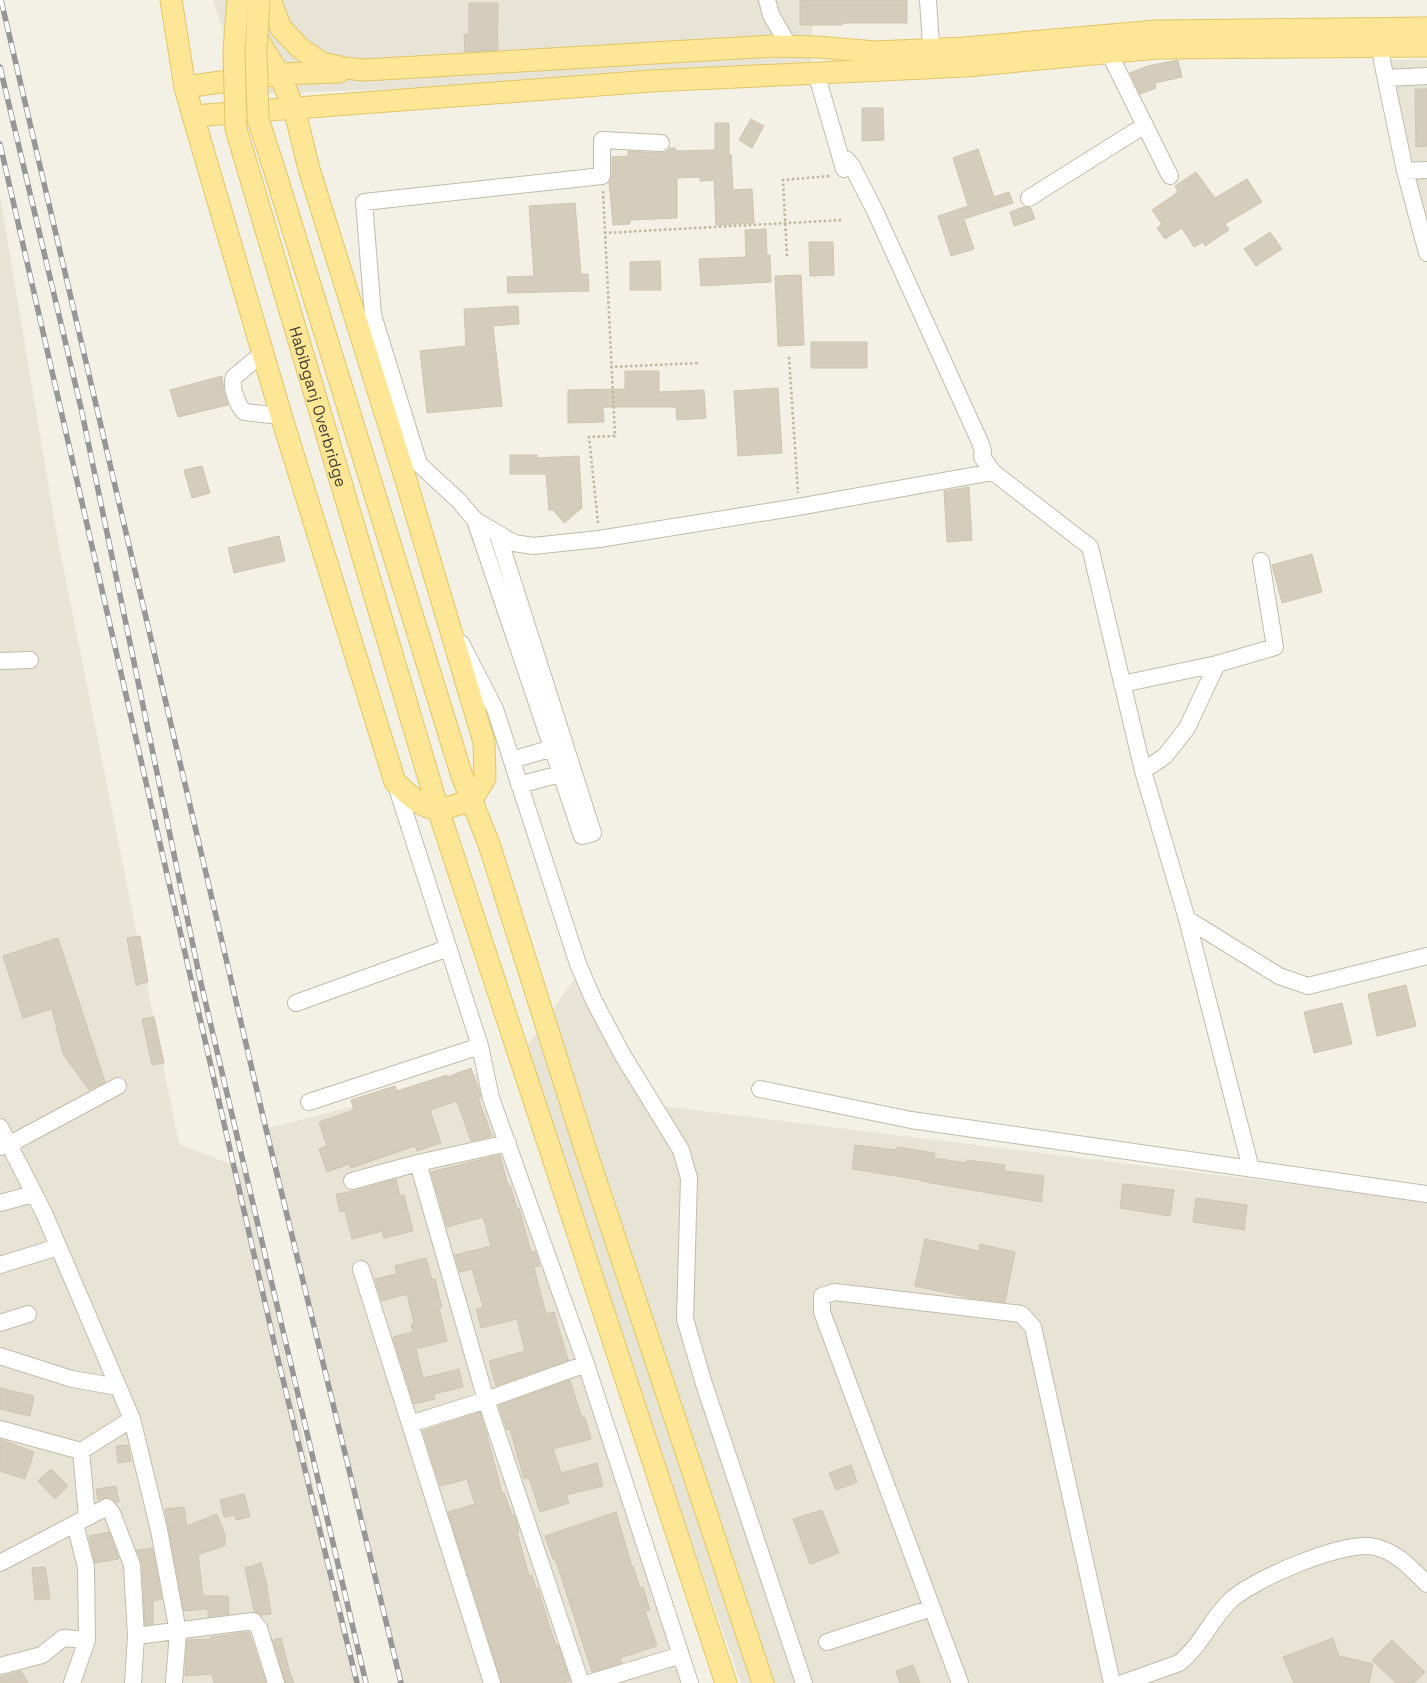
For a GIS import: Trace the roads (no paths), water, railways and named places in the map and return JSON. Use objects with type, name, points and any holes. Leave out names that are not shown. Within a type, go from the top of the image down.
[{"type":"main road","points":[[171,0],[185,87],[193,116],[281,416],[395,782],[413,798],[438,809],[472,800],[485,778],[484,742],[400,458],[309,169],[294,108],[279,74],[234,0]]},
{"type":"main road","name":"Habibganj Overbridge","points":[[238,0],[234,50],[236,129],[438,809],[726,1683]]},
{"type":"main road","name":"Habibganj Overbridge","points":[[259,0],[256,49],[258,119],[462,776],[489,844],[584,1144],[763,1683]]},
{"type":"main road","points":[[270,0],[281,28],[301,49],[322,63],[344,68],[375,69],[782,46],[818,47],[931,58],[1109,53],[1157,48],[1379,37],[1427,28]]},
{"type":"main road","points":[[193,116],[650,81],[816,73],[1156,31],[1379,37],[1427,46]]},
{"type":"main road","points":[[185,87],[279,74],[650,63],[780,66],[798,60],[818,47]]},
{"type":"street","points":[[767,0],[782,46]]},
{"type":"street","points":[[928,0],[931,58]]},
{"type":"street","points":[[1379,37],[1405,171],[1427,252]]},
{"type":"street","points":[[1109,53],[1170,176]]},
{"type":"street","points":[[816,73],[846,175],[973,452],[977,456],[982,457],[993,472],[1090,547],[1143,771],[1187,919],[1251,1169]]},
{"type":"street","points":[[1386,78],[1427,76]]},
{"type":"street","points":[[1029,198],[1145,125]]},
{"type":"street","points":[[519,785],[567,772],[475,520],[460,501],[419,464],[373,315],[364,202],[602,176],[602,140],[661,143]]},
{"type":"street","points":[[842,158],[847,160],[852,166],[874,211],[980,442],[983,451],[982,457]]},
{"type":"street","points":[[1405,171],[1427,170]]},
{"type":"street","points":[[263,353],[234,377],[232,382],[240,407],[244,412],[281,416]]},
{"type":"street","points":[[475,520],[514,543],[532,546],[599,539],[798,507],[993,472]]},
{"type":"street","points":[[498,535],[558,747]]},
{"type":"street","points":[[1122,684],[1217,664],[1275,646],[1261,560]]},
{"type":"street","points":[[444,610],[495,709],[578,964],[594,1001],[622,1054],[681,1150],[689,1178],[685,1319],[704,1384],[804,1683]]},
{"type":"street","points":[[0,661],[30,660]]},
{"type":"street","points":[[1143,771],[1165,756],[1187,728],[1217,664]]},
{"type":"street","points":[[512,760],[558,747]]},
{"type":"street","points":[[395,782],[480,1046],[488,1090],[586,1364],[690,1683]]},
{"type":"street","points":[[1187,919],[1279,976],[1308,986],[1427,956]]},
{"type":"street","points":[[296,1003],[448,948]]},
{"type":"street","points":[[309,1102],[480,1046]]},
{"type":"street","points":[[5,1145],[118,1086]]},
{"type":"street","points":[[760,1089],[911,1120],[1427,1194]]},
{"type":"street","points":[[0,1127],[5,1145],[44,1213],[132,1419],[159,1530],[178,1632],[174,1683]]},
{"type":"street","points":[[352,1181],[418,1163],[508,1143]]},
{"type":"street","points":[[418,1163],[486,1400],[581,1683]]},
{"type":"street","points":[[0,1203],[33,1194]]},
{"type":"street","points":[[0,1265],[58,1247]]},
{"type":"street","points":[[361,1269],[492,1683]]},
{"type":"street","points":[[960,1683],[822,1312],[822,1296],[835,1292],[1021,1314],[1033,1327],[1112,1683]]},
{"type":"street","points":[[0,1323],[28,1314]]},
{"type":"street","points":[[0,1356],[72,1379],[118,1387]]},
{"type":"street","points":[[410,1424],[486,1400],[586,1364]]},
{"type":"street","points":[[0,1429],[80,1452],[132,1419]]},
{"type":"street","points":[[72,1683],[87,1640],[86,1567],[81,1520],[80,1452]]},
{"type":"street","points":[[0,1563],[107,1507],[112,1513],[132,1565],[136,1636],[133,1683]]},
{"type":"street","points":[[1123,1683],[1178,1663],[1184,1659],[1199,1642],[1223,1608],[1248,1587],[1261,1579],[1337,1550],[1354,1546],[1374,1546],[1387,1551],[1407,1564],[1427,1584]]},
{"type":"street","points":[[827,1642],[932,1608]]},
{"type":"street","points":[[136,1636],[178,1632],[253,1620],[259,1628],[276,1683]]},
{"type":"street","points":[[0,1666],[42,1656],[63,1638],[87,1640]]},
{"type":"street","points":[[589,1683],[681,1655]]},
{"type":"railway","points":[[1,0],[266,1129],[401,1683]]},
{"type":"railway","points":[[0,67],[81,408],[200,979],[366,1683]]},
{"type":"railway","points":[[0,144],[277,1355],[357,1683]]}]
